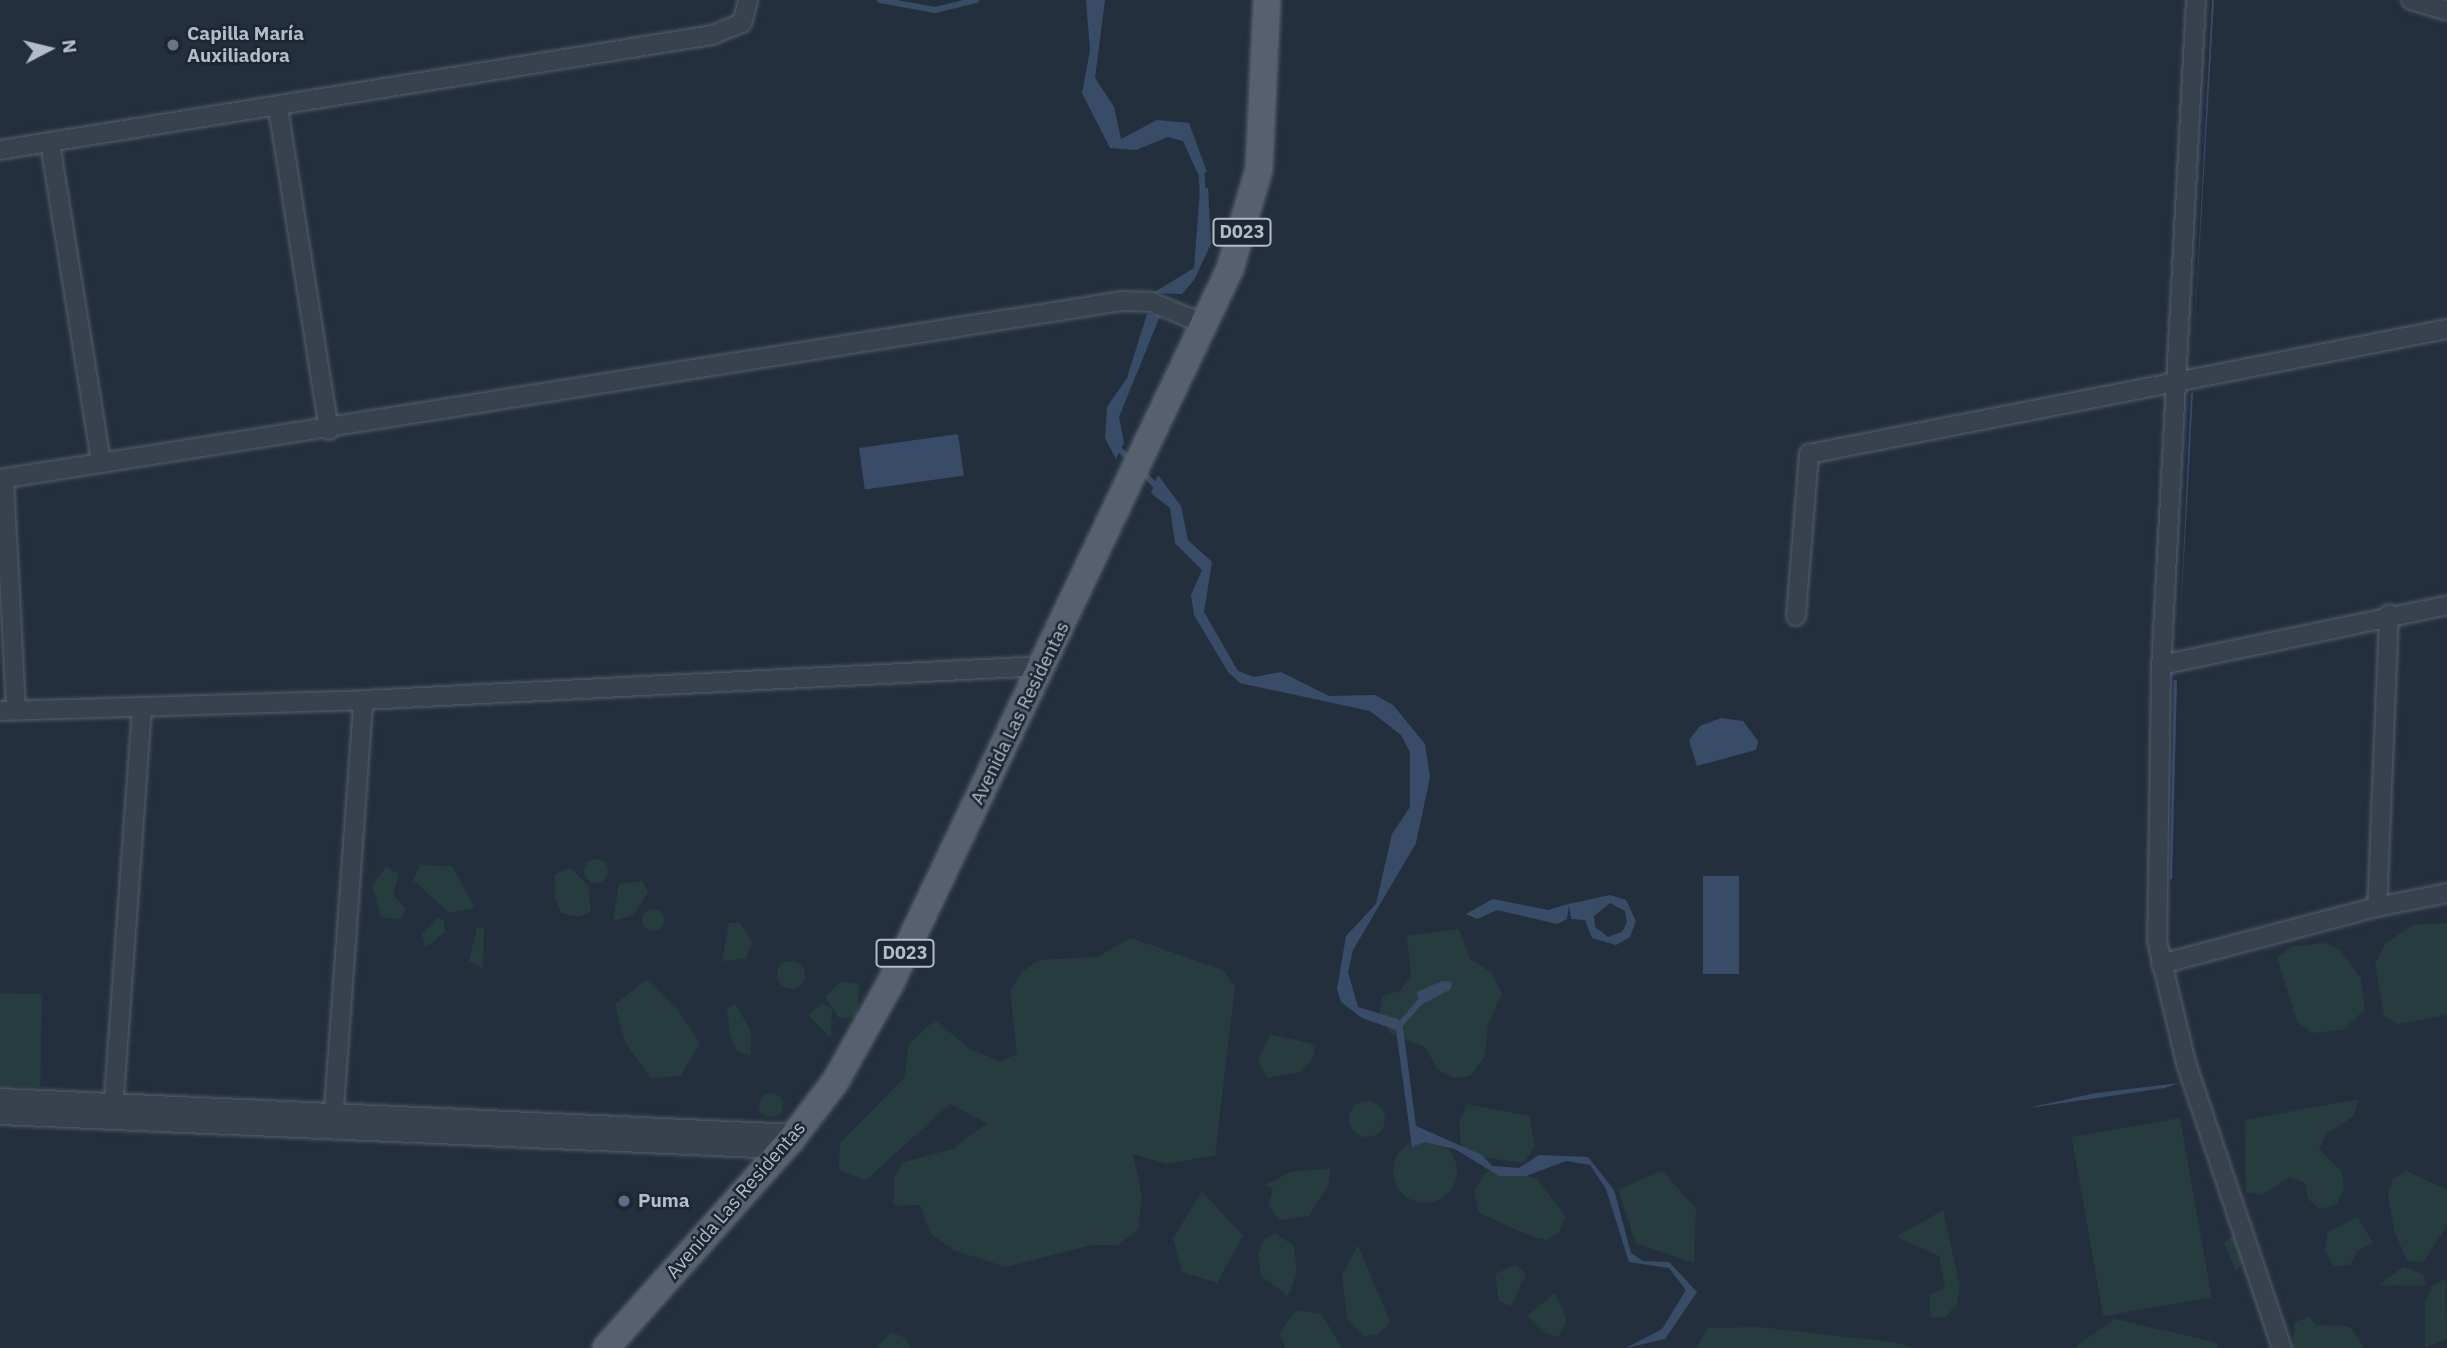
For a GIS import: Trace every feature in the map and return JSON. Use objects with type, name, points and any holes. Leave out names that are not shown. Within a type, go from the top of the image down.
[{"type":"main road","name":"Avenida Las Residentas","points":[[606,1348],[789,1142],[835,1082],[890,985],[1207,325],[1259,169],[1267,0]]},
{"type":"street","points":[[0,150],[278,108],[712,35],[742,23],[748,0]]},
{"type":"street","points":[[2196,0],[2161,665],[2156,854],[2161,964],[2186,1063],[2282,1348]]},
{"type":"street","points":[[2410,0],[2447,11]]},
{"type":"street","points":[[278,108],[329,430]]},
{"type":"street","points":[[50,143],[100,463]]},
{"type":"street","points":[[1044,666],[363,700],[8,710],[2,479],[329,430],[1123,301],[1151,302],[1207,325]]},
{"type":"street","points":[[1796,616],[1809,454],[2447,329]]},
{"type":"street","points":[[2161,665],[2389,614],[2447,604]]},
{"type":"street","points":[[2378,907],[2389,614]]},
{"type":"street","points":[[333,1121],[363,700]]},
{"type":"street","points":[[113,1112],[142,707]]},
{"type":"street","points":[[2161,964],[2378,907],[2447,893]]},
{"type":"street","points":[[1,1105],[789,1142]]},
{"type":"green space","points":[[596,859],[604,863],[608,871],[604,879],[596,883],[588,879],[584,871],[588,863]]},
{"type":"green space","points":[[420,865],[452,866],[475,908],[449,913],[413,880]]},
{"type":"green space","points":[[386,867],[399,874],[393,895],[406,909],[399,920],[381,917],[372,885]]},
{"type":"green space","points":[[570,868],[588,885],[591,912],[579,917],[561,913],[555,898],[555,874]]},
{"type":"green space","points":[[642,881],[648,892],[634,915],[613,921],[619,884]]},
{"type":"green space","points":[[649,909],[657,909],[664,916],[664,924],[657,931],[649,931],[642,924],[642,916]]},
{"type":"green space","points":[[437,918],[444,920],[445,932],[425,948],[422,934]]},
{"type":"green space","points":[[729,923],[740,923],[752,942],[746,959],[722,961]]},
{"type":"green space","points":[[2447,923],[2447,1015],[2398,1024],[2384,1016],[2375,964],[2385,944],[2412,925]]},
{"type":"green space","points":[[477,928],[484,928],[483,969],[469,961]]},
{"type":"green space","points":[[1459,929],[1470,959],[1491,972],[1502,994],[1488,1024],[1485,1056],[1470,1076],[1453,1078],[1438,1070],[1425,1047],[1391,1034],[1379,1013],[1383,996],[1399,991],[1411,977],[1407,936]]},
{"type":"green space","points":[[1131,938],[1223,970],[1235,987],[1215,1155],[1167,1164],[1133,1154],[1142,1195],[1138,1229],[1118,1245],[1091,1245],[1006,1267],[953,1250],[930,1233],[920,1205],[894,1206],[894,1178],[903,1162],[953,1149],[987,1123],[950,1104],[866,1180],[839,1170],[840,1143],[905,1077],[908,1045],[935,1020],[970,1049],[1000,1061],[1017,1054],[1010,990],[1022,972],[1038,960],[1097,957]]},
{"type":"green space","points":[[2326,943],[2340,950],[2361,978],[2365,1009],[2343,1030],[2311,1033],[2297,1021],[2277,958],[2292,946]]},
{"type":"green space","points":[[791,961],[801,965],[805,975],[801,985],[791,989],[781,985],[777,975],[781,965]]},
{"type":"green space","points":[[647,980],[676,1007],[700,1043],[681,1075],[651,1079],[625,1042],[615,1004]]},
{"type":"green space","points":[[840,982],[859,983],[858,1017],[839,1018],[825,997]]},
{"type":"green space","points":[[0,993],[42,994],[40,1087],[0,1086]]},
{"type":"green space","points":[[822,1003],[832,1009],[831,1038],[808,1015]]},
{"type":"green space","points":[[735,1004],[751,1031],[751,1056],[737,1051],[730,1036],[727,1008]]},
{"type":"green space","points":[[1270,1034],[1316,1045],[1312,1060],[1301,1072],[1267,1078],[1258,1061]]},
{"type":"green space","points":[[771,1093],[779,1097],[783,1105],[779,1113],[771,1117],[763,1113],[759,1105],[763,1097]]},
{"type":"green space","points":[[2358,1099],[2354,1116],[2326,1134],[2319,1149],[2342,1172],[2344,1188],[2337,1204],[2320,1209],[2308,1199],[2305,1183],[2290,1177],[2262,1195],[2246,1192],[2245,1120]]},
{"type":"green space","points":[[1367,1101],[1380,1106],[1385,1119],[1380,1132],[1367,1137],[1354,1132],[1349,1119],[1354,1106]]},
{"type":"green space","points":[[1467,1104],[1529,1116],[1535,1146],[1524,1163],[1474,1156],[1461,1146],[1459,1124]]},
{"type":"green space","points":[[2180,1118],[2212,1297],[2103,1316],[2072,1137]]},
{"type":"green space","points":[[1425,1139],[1443,1145],[1451,1153],[1457,1171],[1451,1189],[1443,1197],[1425,1203],[1407,1197],[1399,1189],[1393,1171],[1399,1153],[1407,1145]]},
{"type":"green space","points":[[1330,1168],[1329,1184],[1309,1216],[1280,1220],[1268,1206],[1273,1188],[1263,1186],[1291,1172]]},
{"type":"green space","points":[[1506,1169],[1537,1179],[1565,1216],[1560,1231],[1547,1240],[1533,1237],[1479,1213],[1474,1190],[1487,1171]]},
{"type":"green space","points":[[1662,1170],[1696,1209],[1694,1263],[1636,1243],[1618,1190]]},
{"type":"green space","points":[[2407,1171],[2447,1190],[2447,1226],[2423,1262],[2407,1261],[2394,1230],[2388,1195],[2393,1179]]},
{"type":"green space","points":[[1202,1191],[1243,1236],[1217,1283],[1182,1272],[1173,1238]]},
{"type":"green space","points":[[1943,1210],[1960,1287],[1957,1304],[1945,1317],[1930,1318],[1930,1295],[1945,1288],[1939,1256],[1896,1237]]},
{"type":"green space","points":[[2357,1217],[2373,1243],[2358,1250],[2350,1265],[2334,1266],[2325,1251],[2327,1233]]},
{"type":"green space","points":[[2236,1232],[2246,1260],[2236,1271],[2224,1243]]},
{"type":"green space","points":[[1275,1233],[1294,1246],[1297,1273],[1288,1296],[1261,1276],[1258,1256],[1263,1240]]},
{"type":"green space","points":[[1358,1245],[1390,1322],[1378,1335],[1364,1336],[1347,1318],[1342,1275]]},
{"type":"green space","points":[[1516,1265],[1526,1274],[1511,1306],[1499,1301],[1495,1274]]},
{"type":"green space","points":[[2403,1267],[2423,1274],[2427,1286],[2379,1285]]},
{"type":"green space","points":[[2445,1279],[2447,1338],[2425,1348],[2425,1302],[2432,1286]]},
{"type":"green space","points":[[1555,1293],[1567,1320],[1559,1337],[1543,1332],[1527,1316]]},
{"type":"green space","points":[[1296,1311],[1321,1313],[1342,1348],[1285,1348],[1279,1333]]},
{"type":"green space","points":[[2309,1317],[2316,1325],[2349,1326],[2365,1348],[2293,1348],[2295,1322]]},
{"type":"green space","points":[[2114,1319],[2215,1342],[2218,1348],[2074,1348]]},
{"type":"green space","points":[[1759,1327],[1893,1342],[1913,1348],[1696,1348],[1708,1328]]},
{"type":"green space","points":[[891,1332],[905,1338],[911,1348],[876,1348]]},
{"type":"water","points":[[1086,0],[1105,0],[1095,78],[1114,107],[1121,139],[1157,120],[1189,123],[1207,172],[1198,174],[1183,141],[1168,137],[1136,150],[1110,148],[1082,93],[1090,50]]},
{"type":"water","points":[[2212,0],[2214,0],[2193,360]]},
{"type":"water","points":[[1208,188],[1211,244],[1194,280],[1182,294],[1153,293],[1194,268],[1200,189]]},
{"type":"water","points":[[1147,314],[1160,316],[1119,417],[1124,443],[1116,459],[1105,438],[1107,407],[1127,378]]},
{"type":"water","points":[[2191,393],[2193,393],[2179,646]]},
{"type":"water","points":[[958,434],[964,476],[865,490],[859,448]]},
{"type":"water","points":[[1158,475],[1181,506],[1188,540],[1212,562],[1204,612],[1238,671],[1254,677],[1281,672],[1329,696],[1375,695],[1393,705],[1425,744],[1430,777],[1416,843],[1353,950],[1348,972],[1358,1007],[1398,1019],[1403,1028],[1416,1126],[1482,1155],[1492,1166],[1519,1168],[1539,1155],[1588,1157],[1614,1190],[1631,1253],[1643,1261],[1669,1262],[1697,1292],[1665,1339],[1626,1348],[1662,1329],[1686,1290],[1669,1268],[1629,1262],[1606,1189],[1590,1165],[1566,1161],[1526,1176],[1499,1176],[1455,1149],[1424,1142],[1412,1147],[1396,1030],[1362,1018],[1341,1002],[1337,989],[1346,936],[1376,904],[1392,834],[1410,807],[1410,752],[1401,735],[1370,711],[1240,683],[1228,672],[1194,615],[1191,595],[1202,570],[1175,543],[1170,508],[1151,493]]},
{"type":"water","points":[[2174,680],[2177,681],[2170,879]]},
{"type":"water","points":[[1721,718],[1743,721],[1758,741],[1756,750],[1697,766],[1689,740],[1700,726]]},
{"type":"water","points":[[1703,876],[1739,876],[1739,974],[1703,974]]},
{"type":"water","points":[[1610,895],[1626,900],[1636,921],[1630,937],[1616,945],[1592,938],[1585,920],[1571,919],[1569,905],[1567,919],[1557,924],[1497,910],[1477,919],[1466,914],[1493,899],[1548,910]],"holes":[[[1610,903],[1625,911],[1627,922],[1622,932],[1608,937],[1595,927],[1594,916]]]},
{"type":"water","points":[[1442,981],[1452,982],[1451,989],[1419,1006],[1417,992]]},
{"type":"water","points":[[2179,1083],[2165,1088],[2028,1108],[2096,1093]]},
{"type":"waterway","points":[[880,0],[935,10],[976,0]]},
{"type":"waterway","points":[[1201,167],[1203,194]]},
{"type":"waterway","points":[[1115,445],[1132,462]]},
{"type":"waterway","points":[[1142,472],[1159,489]]},
{"type":"waterway","points":[[1399,1026],[1423,998]]},
{"type":"place","name":"Capilla María Auxiliadora","points":[[173,45]]},
{"type":"place","name":"Puma","points":[[624,1201]]}]
